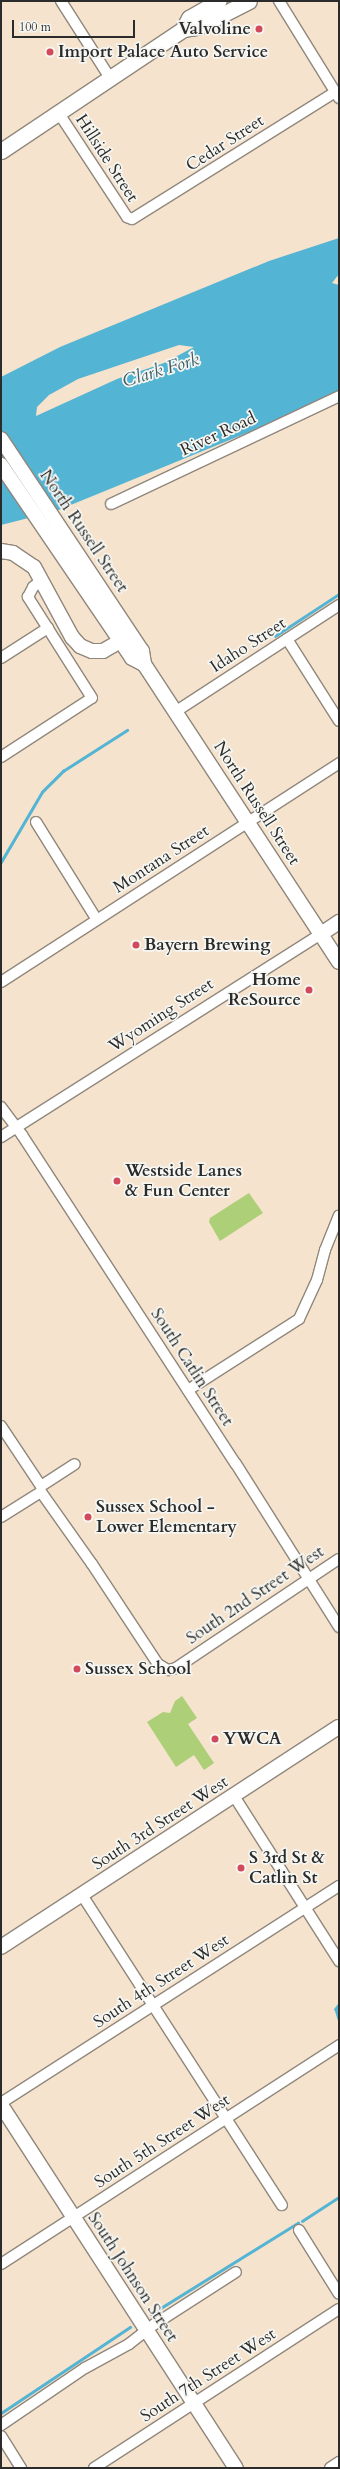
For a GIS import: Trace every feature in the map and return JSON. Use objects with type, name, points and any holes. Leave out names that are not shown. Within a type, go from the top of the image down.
[{"type":"main road","points":[[1,151],[183,29],[189,18],[218,1]]},
{"type":"main road","points":[[183,29],[198,28],[249,1]]},
{"type":"main road","name":"North Russell Street","points":[[1,439],[142,651],[144,664],[339,962]]},
{"type":"main road","name":"North Russell Street","points":[[1,465],[132,658],[144,664]]},
{"type":"main road","points":[[1,551],[13,552],[25,558],[42,580],[72,637],[80,646],[92,651],[103,651],[120,641]]},
{"type":"main road","name":"Wyoming Street","points":[[321,934],[339,922]]},
{"type":"main road","name":"South 3rd Street West","points":[[1,1947],[339,1727]]},
{"type":"main road","name":"South Johnson Street","points":[[1,2104],[236,2468]]},
{"type":"street","points":[[61,1],[110,78]]},
{"type":"street","points":[[279,1],[337,95]]},
{"type":"street","name":"Cedar Street","points":[[132,219],[337,95]]},
{"type":"street","name":"Hillside Street","points":[[58,112],[126,217],[132,219]]},
{"type":"street","name":"River Road","points":[[111,504],[339,396]]},
{"type":"street","points":[[1,757],[92,698],[28,597],[33,587],[42,580]]},
{"type":"street","name":"Idaho Street","points":[[175,712],[339,605]]},
{"type":"street","points":[[1,658],[48,628]]},
{"type":"street","points":[[287,639],[339,721]]},
{"type":"street","name":"Montana Street","points":[[1,982],[247,821],[339,763]]},
{"type":"street","points":[[36,822],[97,920]]},
{"type":"street","name":"Wyoming Street","points":[[1,1137],[321,934]]},
{"type":"street","name":"South Catlin Street","points":[[1,1107],[188,1390],[339,1627]]},
{"type":"street","points":[[188,1390],[299,1319],[317,1280],[324,1250],[339,1216]]},
{"type":"street","points":[[1,1426],[41,1489]]},
{"type":"street","points":[[1,1516],[76,1464]]},
{"type":"street","name":"South 2nd Street West","points":[[41,1489],[158,1664],[168,1670],[176,1668],[308,1578],[339,1559]]},
{"type":"street","points":[[234,1796],[339,1961]]},
{"type":"street","name":"South 4th Street West","points":[[1,2104],[152,2005],[339,1886]]},
{"type":"street","points":[[82,1895],[225,2119],[282,2205]]},
{"type":"street","name":"South 5th Street West","points":[[1,2264],[339,2045]]},
{"type":"street","points":[[299,2230],[339,2294]]},
{"type":"street","points":[[1,2424],[236,2272]]},
{"type":"street","name":"South 7th Street West","points":[[94,2468],[339,2309]]},
{"type":"street","points":[[1,2436],[21,2468]]},
{"type":"street","points":[[330,2468],[339,2462]]},
{"type":"green space","points":[[249,1193],[263,1213],[220,1241],[209,1222],[210,1218]]},
{"type":"green space","points":[[182,1696],[197,1718],[188,1724],[214,1763],[204,1770],[194,1755],[176,1767],[147,1722],[163,1712],[170,1713],[175,1701]]},
{"type":"water","name":"Clark Fork","points":[[339,238],[339,274],[332,283],[339,285],[339,390],[271,423],[56,511],[1,525],[1,377],[60,347],[269,261]],"holes":[[[179,345],[194,347],[164,363],[117,379],[36,416],[37,407],[49,395],[78,379]]]},
{"type":"waterway","points":[[275,636],[339,594]]},
{"type":"waterway","points":[[1,862],[42,792],[63,771],[127,730]]},
{"type":"waterway","points":[[339,2005],[336,2009],[339,2019]]},
{"type":"waterway","points":[[302,2221],[339,2197]]},
{"type":"waterway","points":[[151,2314],[298,2223]]},
{"type":"waterway","points":[[1,2413],[130,2327]]},
{"type":"place","name":"Valvoline","points":[[259,29]]},
{"type":"place","name":"Import Palace Auto Service","points":[[50,52]]},
{"type":"place","name":"Bayern Brewing","points":[[136,945]]},
{"type":"place","name":"Home ReSource","points":[[309,990]]},
{"type":"place","name":"Westside Lanes & Fun Center","points":[[117,1181]]},
{"type":"place","name":"Sussex School - Lower Elementary","points":[[88,1517]]},
{"type":"place","name":"Sussex School","points":[[77,1669]]},
{"type":"place","name":"YWCA","points":[[215,1739]]},
{"type":"place","name":"S 3rd St & Catlin St","points":[[241,1868]]}]
